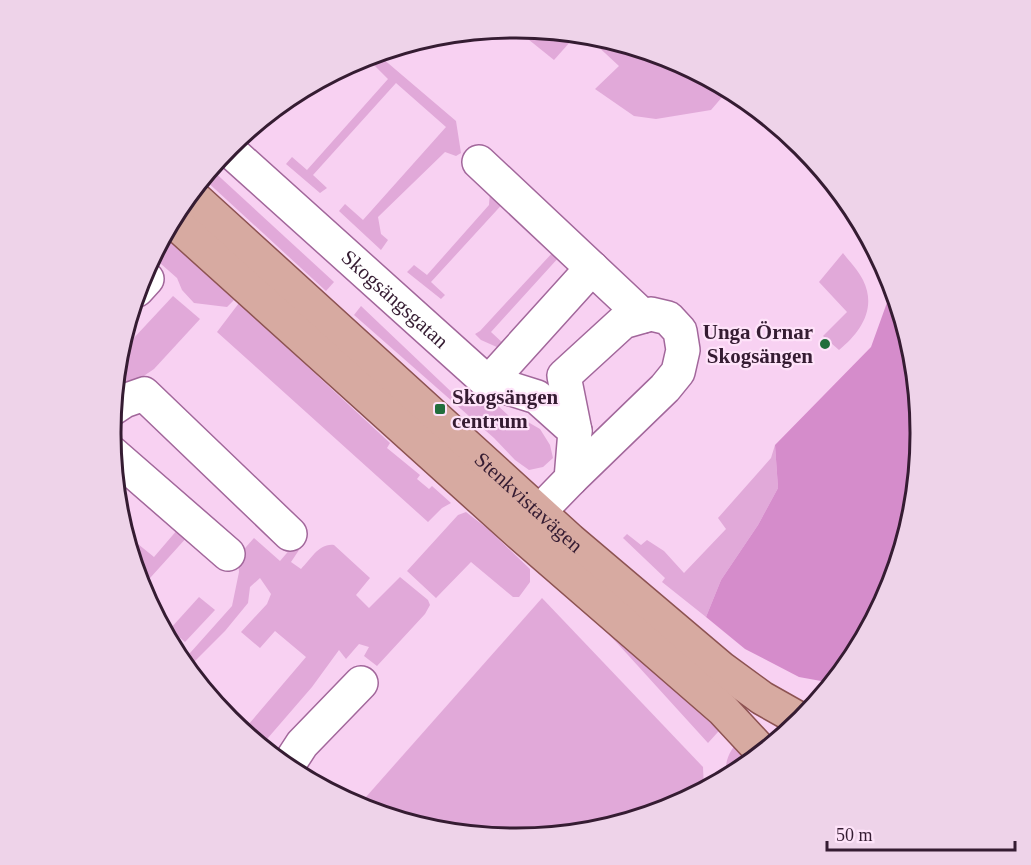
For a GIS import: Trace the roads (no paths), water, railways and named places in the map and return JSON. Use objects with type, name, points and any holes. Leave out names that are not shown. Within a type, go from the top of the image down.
[{"type":"main road","name":"Stenkvistavägen","points":[[196,201],[723,710],[756,746]]},
{"type":"main road","name":"Stenkvistavägen","points":[[179,226],[529,523],[570,540],[722,668],[762,698],[792,715]]},
{"type":"street","name":"Skogsängsgatan","points":[[234,155],[489,382],[537,397],[575,431]]},
{"type":"street","points":[[478,162],[643,316]]},
{"type":"street","points":[[489,382],[592,268]]},
{"type":"street","points":[[529,523],[665,388],[678,372],[683,350],[680,331],[668,318],[651,314],[624,322],[564,376],[575,431],[571,479]]},
{"type":"street","points":[[122,403],[144,394],[290,534]]},
{"type":"street","points":[[121,461],[228,554]]},
{"type":"street","points":[[293,759],[302,744],[361,683]]},
{"type":"place","name":"Unga Örnar Skogsängen","points":[[825,344]]},
{"type":"place","name":"Skogsängen centrum","points":[[440,409]]}]
